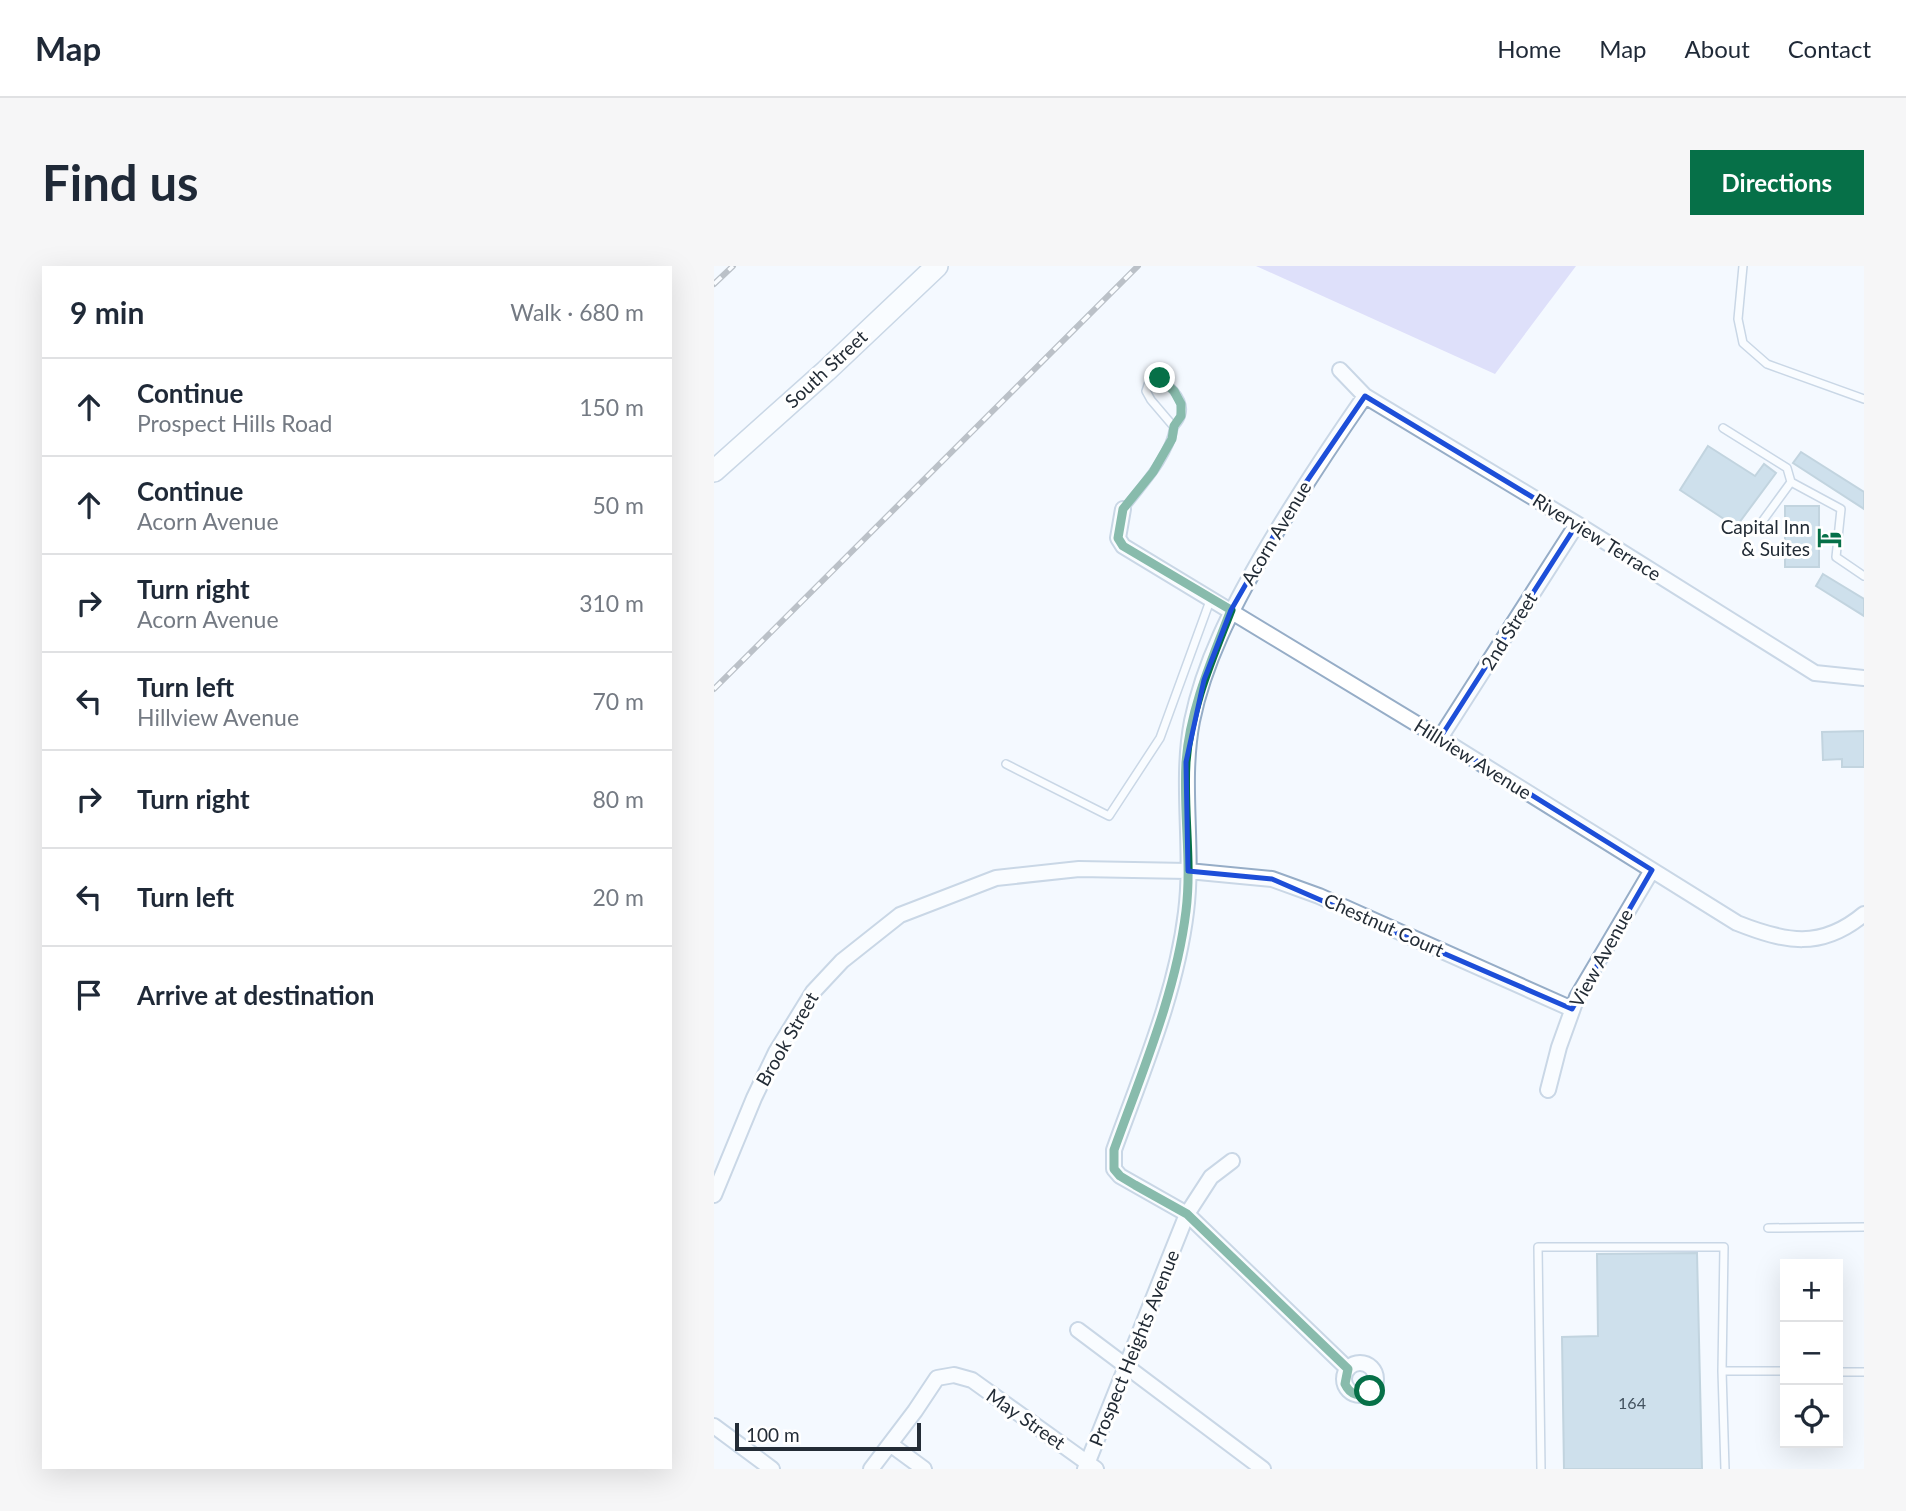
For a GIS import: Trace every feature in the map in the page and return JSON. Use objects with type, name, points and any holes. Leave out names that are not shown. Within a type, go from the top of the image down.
[{"type":"main road","name":"South Street","points":[[714,471],[826,371],[937,266]]},
{"type":"street","name":"Riverview Terrace","points":[[1340,370],[1365,396],[1577,524],[1815,673],[1864,678]]},
{"type":"street","name":"Acorn Avenue","points":[[1348,1369],[1187,1214],[1120,1176],[1114,1169],[1114,1150],[1159,1025],[1180,950],[1188,871],[1186,762],[1193,720],[1204,680],[1231,610],[1296,497],[1365,396]]},
{"type":"street","name":"Hillview Avenue","points":[[1123,509],[1118,538],[1120,543],[1737,923],[1777,937],[1800,940],[1836,933],[1864,914]]},
{"type":"street","name":"2nd Street","points":[[1440,738],[1577,524]]},
{"type":"street","name":"Brook Street","points":[[714,1195],[776,1052],[813,992],[842,961],[900,915],[996,878],[1079,869],[1188,871]]},
{"type":"street","name":"View Avenue","points":[[1548,1090],[1572,1009],[1584,982],[1652,870]]},
{"type":"street","name":"Chestnut Court","points":[[1188,871],[1272,879],[1319,896],[1572,1009]]},
{"type":"street","name":"Prospect Heights Avenue","points":[[1090,1467],[1187,1214],[1211,1177],[1232,1161]]},
{"type":"street","points":[[1078,1330],[1263,1469]]},
{"type":"street","name":"May Street","points":[[890,1444],[937,1378],[954,1374],[972,1380],[1090,1467]]},
{"type":"street","points":[[714,1426],[766,1467]]},
{"type":"street","points":[[871,1469],[890,1444],[924,1469]]},
{"type":"lane","points":[[1743,266],[1738,319],[1743,344],[1767,364],[1864,399]]},
{"type":"lane","points":[[1123,509],[1153,472],[1172,439],[1174,426],[1181,416],[1181,404],[1174,391],[1160,378],[1151,376],[1146,391],[1174,426]]},
{"type":"lane","points":[[1723,428],[1787,468],[1791,482],[1841,509],[1836,557],[1864,576]]},
{"type":"lane","points":[[1756,530],[1791,482]]},
{"type":"lane","points":[[1006,764],[1109,816],[1160,738],[1212,598]]},
{"type":"lane","points":[[1768,1228],[1864,1227]]},
{"type":"lane","points":[[1541,1469],[1538,1247],[1724,1247],[1722,1371],[1726,1469]]},
{"type":"lane","points":[[1722,1371],[1780,1371]]},
{"type":"lane","points":[[1843,1371],[1864,1372]]},
{"type":"highlighted area","points":[[1365,396],[1577,524],[1440,738],[1652,870],[1572,1009],[1272,879],[1188,871],[1186,762],[1204,680],[1231,610],[1296,497]]},
{"type":"shaded area","points":[[1256,266],[1576,266],[1495,374]]},
{"type":"building","points":[[1708,446],[1755,476],[1764,464],[1776,473],[1736,527],[1680,490]]},
{"type":"building","points":[[1801,452],[1864,492],[1864,509],[1793,463]]},
{"type":"building","points":[[1785,506],[1819,506],[1819,567],[1785,567]]},
{"type":"building","points":[[1823,574],[1864,599],[1864,616],[1816,586]]},
{"type":"building","points":[[1864,731],[1864,767],[1842,767],[1842,759],[1823,760],[1822,732]]},
{"type":"building","points":[[1697,1253],[1702,1469],[1564,1469],[1562,1337],[1598,1336],[1597,1254]]},
{"type":"railway","points":[[714,284],[733,266]]},
{"type":"railway","points":[[714,689],[1138,266]]},
{"type":"place","name":"Capital Inn & Suites","points":[[1830,538]]},
{"type":"route","points":[[1160,378],[1174,391],[1181,404],[1181,416],[1174,426],[1172,439],[1153,472],[1123,509],[1118,538],[1123,546],[1231,610],[1204,680],[1193,720],[1186,762],[1188,871],[1180,950],[1159,1025],[1114,1150],[1114,1169],[1120,1176],[1187,1214],[1348,1369],[1344,1378],[1351,1392],[1361,1395],[1370,1391]]}]
